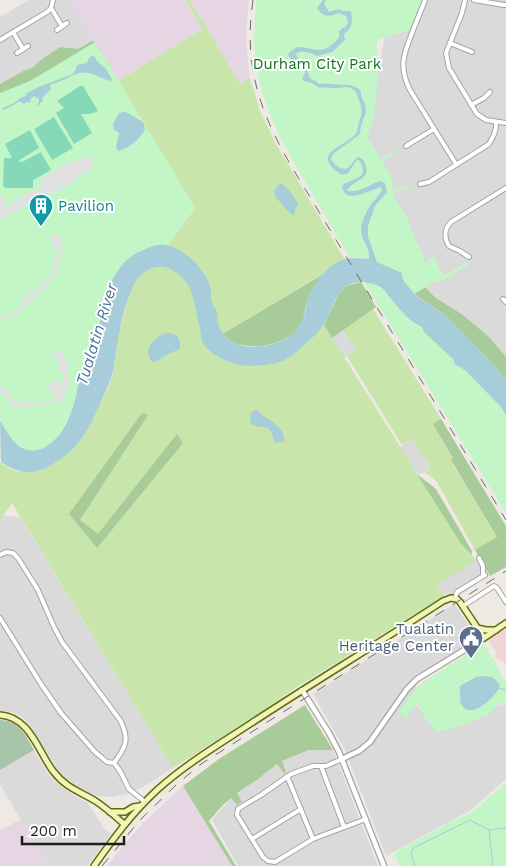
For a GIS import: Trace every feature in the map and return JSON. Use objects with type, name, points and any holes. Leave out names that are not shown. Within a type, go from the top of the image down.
[{"type":"main road","points":[[94,866],[124,824],[166,783],[192,762],[443,601],[449,598],[459,600],[484,638],[506,624]]},
{"type":"main road","points":[[477,628],[496,630]]},
{"type":"main road","points":[[0,715],[12,718],[23,725],[60,780],[98,803],[124,824]]},
{"type":"main road","points":[[110,812],[125,812],[143,804]]},
{"type":"street","points":[[0,40],[47,12],[51,8],[53,0]]},
{"type":"street","points":[[425,0],[405,51],[403,70],[410,90],[456,164]]},
{"type":"street","points":[[465,0],[462,13],[446,53],[448,65],[479,116],[486,120],[506,123]]},
{"type":"street","points":[[474,0],[505,5],[506,10]]},
{"type":"street","points":[[51,8],[62,26]]},
{"type":"street","points":[[57,30],[67,23]]},
{"type":"street","points":[[13,32],[23,50]]},
{"type":"street","points":[[450,43],[472,52]]},
{"type":"street","points":[[17,53],[28,46]]},
{"type":"street","points":[[470,104],[484,98],[490,92]]},
{"type":"street","points":[[420,184],[429,182],[489,144],[494,136],[496,122]]},
{"type":"street","points":[[406,146],[434,129]]},
{"type":"street","points":[[469,257],[460,250],[449,246],[445,237],[446,228],[451,222],[506,188]]},
{"type":"street","points":[[0,555],[6,552],[13,553],[18,558],[38,590],[62,642],[120,720],[126,732],[126,743],[114,763]]},
{"type":"street","points":[[455,598],[457,592],[484,576],[483,566],[478,558]]},
{"type":"street","points":[[463,606],[495,586],[506,602]]},
{"type":"street","points":[[0,618],[61,713],[95,752],[107,762],[114,763],[129,789],[143,804]]},
{"type":"street","points":[[366,819],[313,839],[275,862],[268,861],[263,857],[237,815],[237,812],[241,807],[266,792],[287,776],[309,766],[332,764],[359,751],[370,742],[414,682],[484,638]]},
{"type":"street","points":[[302,690],[329,733],[342,759],[384,866]]},
{"type":"street","points":[[321,766],[344,827]]},
{"type":"street","points":[[287,776],[313,839]]},
{"type":"street","points":[[252,839],[301,810]]},
{"type":"shaded area","points":[[29,0],[69,0],[95,42],[92,41],[78,49],[60,47],[32,68],[0,84],[0,17]]},
{"type":"shaded area","points":[[69,0],[185,0],[202,29],[118,81]]},
{"type":"shaded area","points":[[190,0],[249,0],[246,32],[250,78],[240,84]]},
{"type":"shaded area","points":[[391,0],[506,0],[506,363],[425,287],[367,137]]},
{"type":"shaded area","points":[[83,157],[89,157],[93,162],[88,172],[77,176],[78,179],[50,195],[48,193],[38,195],[39,197],[0,221],[0,194],[8,207],[7,209],[11,207],[10,204],[26,194],[35,189],[37,191],[42,182],[41,179],[71,161],[73,163]]},
{"type":"shaded area","points":[[52,235],[61,235],[61,256],[55,277],[20,312],[11,317],[0,319],[0,316],[6,316],[16,311],[24,303],[20,301],[22,298],[27,299],[26,294],[31,290],[33,292],[51,276],[57,251],[57,245],[52,245]]},
{"type":"shaded area","points":[[343,330],[356,350],[344,358],[332,338]]},
{"type":"shaded area","points":[[58,350],[63,352],[63,358],[64,360],[66,359],[69,369],[67,370],[67,377],[70,378],[69,384],[66,385],[67,389],[63,395],[65,398],[58,403],[55,401],[40,406],[11,406],[13,403],[3,395],[0,390],[0,384],[4,390],[7,389],[11,394],[9,396],[14,400],[25,403],[48,401],[60,393],[55,395],[51,393],[53,389],[47,387],[49,383],[54,384],[53,380],[55,379],[56,381],[60,380],[63,386],[63,374],[61,374],[58,363],[60,361],[54,355]]},
{"type":"shaded area","points":[[412,438],[431,470],[426,473],[417,474],[400,447]]},
{"type":"shaded area","points":[[0,515],[20,517],[173,768],[145,786],[128,794],[112,797],[97,796],[77,786],[65,778],[56,767],[22,717],[12,712],[0,711]]},
{"type":"shaded area","points":[[480,558],[489,575],[458,597],[453,594],[444,596],[437,585]]},
{"type":"shaded area","points":[[454,604],[480,642],[416,682],[416,704],[437,732],[502,704],[506,705],[506,779],[471,810],[386,856],[345,750],[313,694]]},
{"type":"shaded area","points":[[506,627],[506,666],[504,662],[495,658],[496,652],[488,639]]},
{"type":"shaded area","points":[[34,750],[54,781],[76,797],[87,802],[104,828],[111,834],[87,866],[49,866],[0,785],[0,770]]},
{"type":"shaded area","points":[[309,750],[333,750],[378,866],[238,866],[212,820],[231,798],[277,763]]},
{"type":"shaded area","points":[[183,786],[232,866],[107,866],[143,823]]},
{"type":"shaded area","points":[[21,819],[49,866],[0,866],[0,831]]},
{"type":"green space","points":[[185,0],[190,0],[240,84],[250,78],[260,111],[276,144],[345,260],[221,336],[230,345],[255,348],[269,346],[295,333],[300,327],[309,301],[461,544],[476,561],[437,585],[444,596],[297,687],[173,768],[12,503],[0,520],[0,462],[20,472],[56,462],[79,441],[108,389],[113,373],[119,331],[129,294],[139,276],[150,268],[161,255],[195,208],[118,81],[202,29]]},
{"type":"green space","name":"Durham City Park","points":[[257,0],[422,0],[410,30],[377,40],[378,71],[374,116],[367,137],[381,159],[399,150],[382,161],[393,179],[392,191],[413,185],[413,187],[392,193],[409,221],[411,230],[424,257],[424,263],[434,256],[444,276],[465,263],[472,262],[440,282],[436,281],[414,294],[403,280],[402,273],[378,263],[376,259],[350,258],[281,139],[271,117],[258,74],[255,51],[254,27]]},
{"type":"green space","points":[[92,41],[95,42],[103,55],[0,96],[0,84],[32,68],[60,47],[78,49]]},
{"type":"green space","points":[[95,42],[195,207],[168,245],[149,247],[102,309],[93,346],[82,371],[74,405],[68,420],[55,440],[39,450],[24,449],[10,437],[0,421],[0,93],[30,81]]},
{"type":"green space","points":[[83,86],[98,111],[90,114],[81,114],[92,133],[74,144],[56,113],[64,108],[57,101]]},
{"type":"green space","points":[[54,117],[73,148],[52,160],[34,129]]},
{"type":"green space","points":[[30,130],[39,148],[18,161],[22,162],[41,152],[51,170],[33,180],[33,188],[5,188],[3,186],[4,158],[12,158],[5,144]]},
{"type":"green space","points":[[325,273],[310,294],[301,324],[283,340],[263,346],[242,345],[229,340],[223,334]]},
{"type":"green space","points":[[361,282],[376,307],[332,338],[324,325],[339,293],[346,286]]},
{"type":"green space","points":[[364,282],[378,285],[401,311],[416,325],[422,327],[424,332],[454,360],[454,363],[465,370],[501,407],[506,415],[506,513]]},
{"type":"green space","points":[[425,287],[436,298],[463,315],[489,337],[506,357],[506,380],[445,315],[414,294]]},
{"type":"green space","points":[[373,309],[441,419],[434,425],[453,458],[451,461],[497,537],[475,550],[437,482],[426,473],[431,469],[412,438],[402,445],[347,356],[356,350],[343,330]]},
{"type":"green space","points":[[142,413],[148,415],[80,520],[98,534],[177,434],[183,443],[97,548],[69,514]]},
{"type":"green space","points":[[441,419],[506,526],[506,567],[490,576],[475,550],[497,537],[451,460],[453,458],[433,424]]},
{"type":"green space","points":[[417,474],[436,489],[472,551],[472,555],[461,544]]},
{"type":"green space","points":[[482,644],[497,665],[503,679],[506,680],[506,702],[498,705],[488,715],[437,732],[424,717],[418,704],[416,704],[406,718],[398,712],[418,686]]},
{"type":"green space","points":[[305,705],[333,750],[309,750],[282,761],[286,772],[284,773],[277,764],[237,793],[242,802],[237,805],[231,798],[222,806],[209,821],[236,866],[232,866],[183,786],[219,759]]},
{"type":"green space","points":[[0,720],[17,726],[25,734],[34,750],[0,770]]},
{"type":"green space","points":[[506,783],[506,866],[400,866],[394,853],[454,820],[471,813]]},
{"type":"water","name":"Tualatin River","points":[[323,0],[326,0],[324,4],[329,12],[339,9],[351,11],[351,24],[344,34],[345,40],[332,52],[317,56],[299,52],[296,55],[305,64],[310,78],[319,84],[347,85],[358,88],[361,91],[366,113],[361,125],[360,134],[333,154],[331,159],[337,166],[346,169],[358,157],[364,162],[366,174],[347,191],[360,190],[380,181],[385,183],[387,192],[375,206],[368,226],[368,237],[377,262],[402,273],[403,280],[416,296],[445,315],[506,380],[506,415],[501,407],[465,370],[456,365],[454,360],[424,332],[422,327],[413,322],[398,308],[379,286],[361,282],[346,286],[337,297],[320,330],[291,356],[283,361],[271,364],[245,366],[227,361],[214,354],[205,346],[202,340],[193,296],[188,284],[176,273],[160,266],[144,272],[133,287],[122,318],[110,380],[92,421],[80,441],[59,460],[46,468],[33,472],[20,471],[1,462],[0,421],[17,444],[29,450],[43,448],[50,444],[62,431],[73,408],[80,375],[97,334],[111,282],[126,261],[137,253],[147,248],[166,245],[190,258],[203,272],[211,289],[212,303],[217,312],[218,325],[223,334],[235,343],[250,347],[274,344],[294,332],[303,318],[312,290],[320,277],[336,263],[352,258],[369,259],[368,249],[361,232],[362,224],[368,209],[382,190],[381,187],[358,195],[348,195],[344,192],[342,186],[362,175],[362,166],[359,160],[357,160],[348,173],[342,175],[332,168],[328,161],[329,154],[332,151],[357,132],[362,113],[358,97],[352,88],[320,88],[304,81],[302,79],[305,73],[304,69],[288,55],[297,47],[317,50],[326,49],[336,41],[342,28],[345,28],[348,23],[346,16],[339,13],[326,15],[319,11],[317,8]]},
{"type":"water","points":[[94,55],[97,61],[106,69],[112,79],[111,81],[92,74],[79,73],[50,84],[51,89],[42,98],[43,102],[38,106],[39,99],[34,96],[31,98],[30,103],[24,104],[19,101],[4,110],[2,109],[41,86],[73,74],[77,65],[87,63],[89,58]]},
{"type":"water","points":[[123,112],[143,122],[145,129],[134,143],[118,151],[116,147],[119,133],[114,130],[113,124],[119,113]]},
{"type":"water","points":[[279,184],[282,184],[287,189],[297,202],[298,205],[294,216],[276,198],[274,192]]},
{"type":"water","points":[[167,333],[178,337],[180,348],[155,362],[151,361],[148,351],[149,347],[158,337]]},
{"type":"water","points":[[255,410],[279,427],[284,436],[284,441],[275,442],[268,428],[250,423],[251,413]]},
{"type":"water","points":[[476,677],[494,678],[500,685],[498,690],[477,709],[466,709],[461,702],[460,686]]},
{"type":"waterway","points":[[499,688],[506,690]]},
{"type":"waterway","points":[[415,866],[411,853],[413,848],[470,820],[489,830]]},
{"type":"waterway","points":[[493,866],[489,830],[506,827]]},
{"type":"railway","points":[[253,0],[250,24],[253,68],[257,88],[271,128],[293,169],[506,520]]},
{"type":"railway","points":[[102,866],[140,820],[201,764],[506,571]]},
{"type":"place","name":"Pavilion","points":[[41,227]]},
{"type":"place","name":"Tualatin Heritage Center","points":[[471,659]]}]
